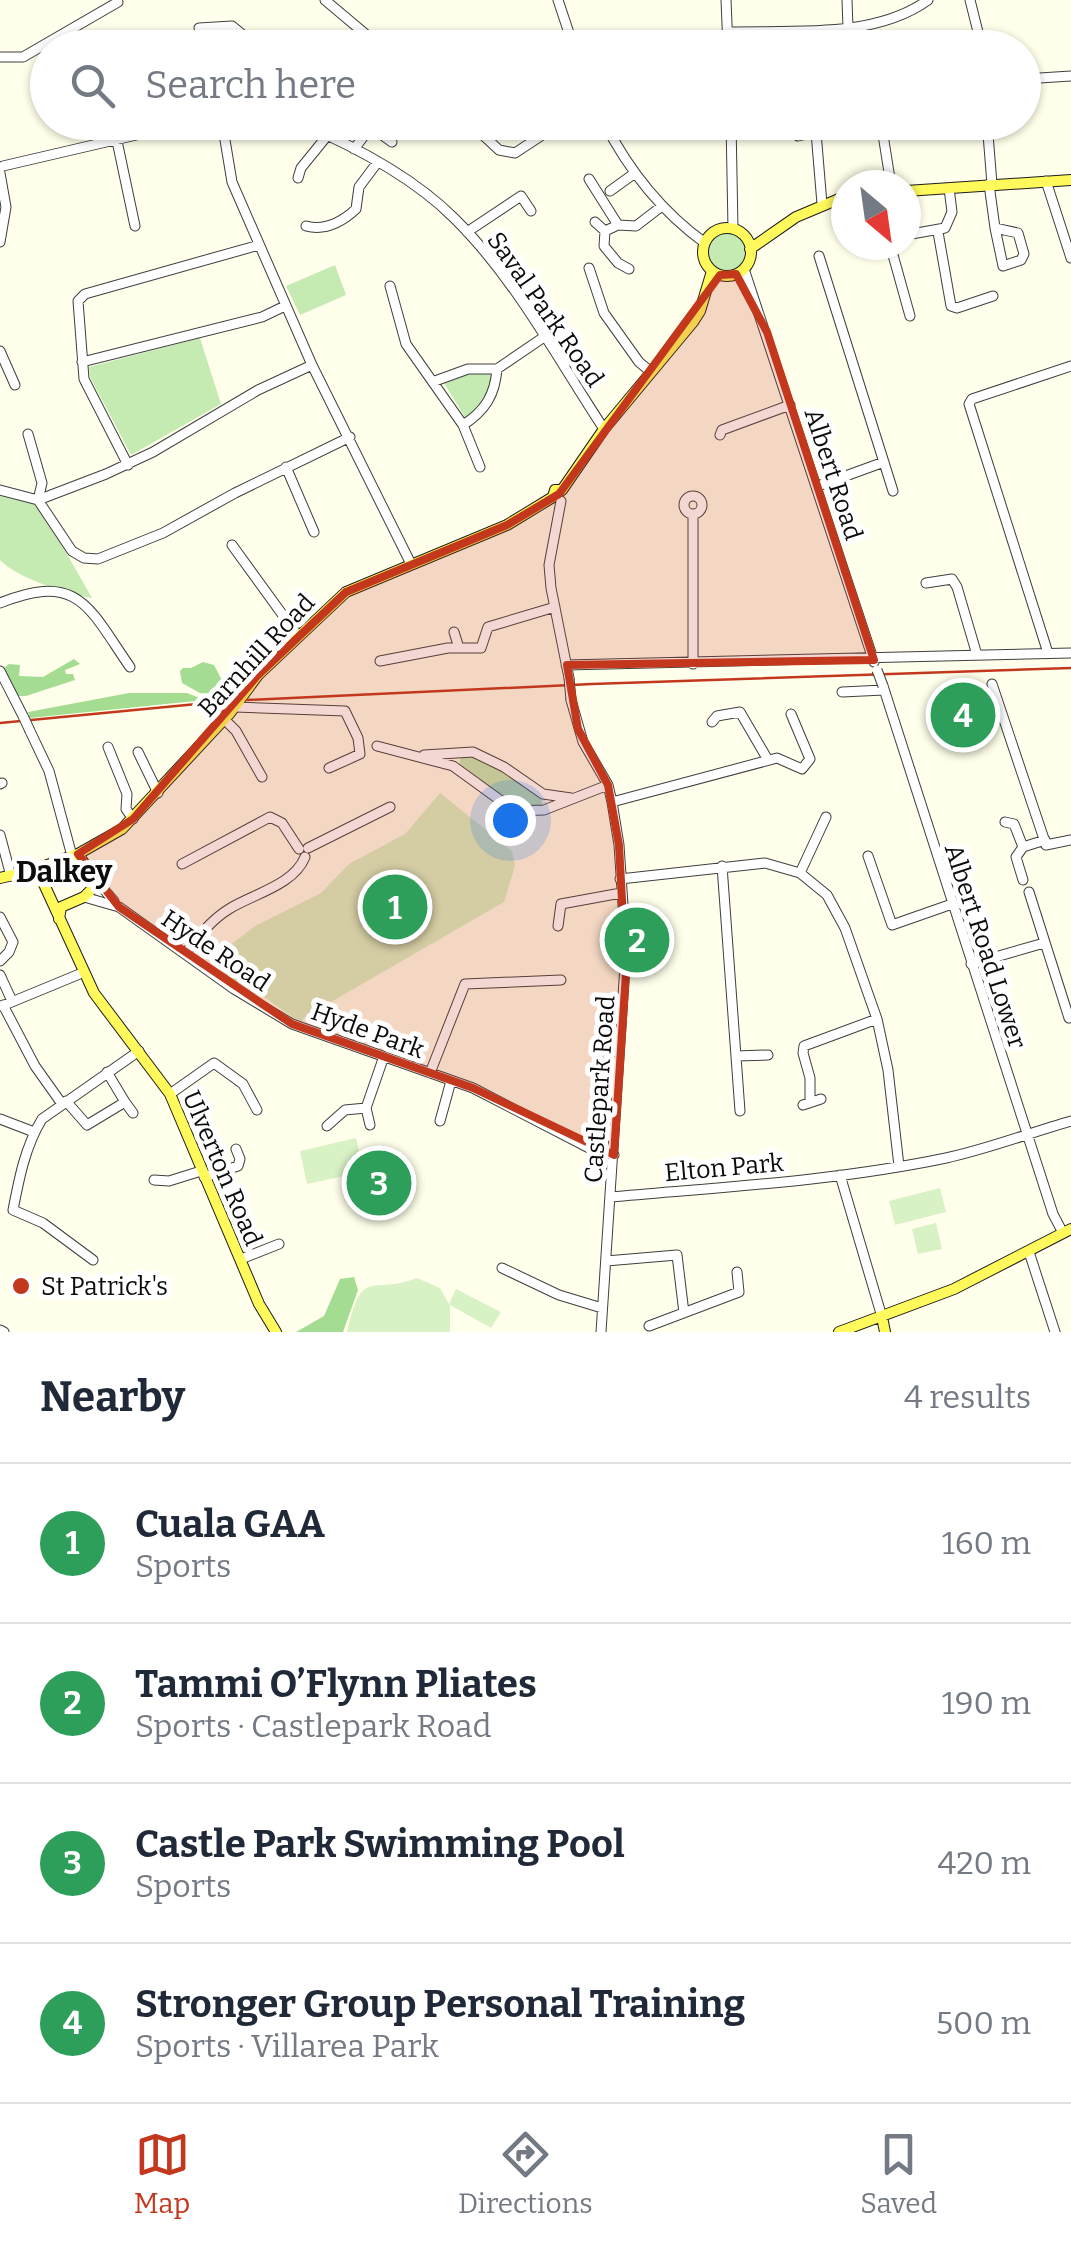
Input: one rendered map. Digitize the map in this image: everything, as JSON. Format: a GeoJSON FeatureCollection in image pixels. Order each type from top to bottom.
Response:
{"type":"FeatureCollection","features":[{"type":"Feature","properties":{"kind":"main road"},"geometry":{"type":"LineString","coordinates":[[921,189],[1071,180]]}},
{"type":"Feature","properties":{"kind":"main road"},"geometry":{"type":"LineString","coordinates":[[749,245],[728,229],[715,231],[704,243],[703,257],[716,273],[740,272],[749,245],[831,201]]}},
{"type":"Feature","properties":{"kind":"main road","name":"Barnhill Road"},"geometry":{"type":"LineString","coordinates":[[75,855],[111,837],[133,820],[235,707],[258,674],[346,592],[508,525],[559,496],[604,429],[693,322],[716,273]]}},
{"type":"Feature","properties":{"kind":"main road"},"geometry":{"type":"LineString","coordinates":[[6,877],[75,855]]}},
{"type":"Feature","properties":{"kind":"main road","name":"Hyde Road"},"geometry":{"type":"LineString","coordinates":[[75,855],[93,877]]}},
{"type":"Feature","properties":{"kind":"main road"},"geometry":{"type":"LineString","coordinates":[[37,869],[47,892],[58,900],[84,897],[92,890],[93,877]]}},
{"type":"Feature","properties":{"kind":"main road","name":"Ulverton Road"},"geometry":{"type":"LineString","coordinates":[[47,892],[82,972],[170,1094],[259,1304],[276,1332]]}},
{"type":"Feature","properties":{"kind":"main road"},"geometry":{"type":"LineString","coordinates":[[60,924],[60,909],[70,901]]}},
{"type":"Feature","properties":{"kind":"main road"},"geometry":{"type":"LineString","coordinates":[[838,1332],[936,1297],[1067,1231]]}},
{"type":"Feature","properties":{"kind":"main road"},"geometry":{"type":"LineString","coordinates":[[882,1316],[886,1332]]}},
{"type":"Feature","properties":{"kind":"street"},"geometry":{"type":"LineString","coordinates":[[325,0],[361,30]]}},
{"type":"Feature","properties":{"kind":"street"},"geometry":{"type":"LineString","coordinates":[[558,0],[568,30]]}},
{"type":"Feature","properties":{"kind":"street"},"geometry":{"type":"LineString","coordinates":[[726,0],[728,30]]}},
{"type":"Feature","properties":{"kind":"street"},"geometry":{"type":"LineString","coordinates":[[847,0],[848,27]]}},
{"type":"Feature","properties":{"kind":"street"},"geometry":{"type":"LineString","coordinates":[[776,30],[848,27],[893,20],[928,0]]}},
{"type":"Feature","properties":{"kind":"street"},"geometry":{"type":"LineString","coordinates":[[970,0],[978,30]]}},
{"type":"Feature","properties":{"kind":"street"},"geometry":{"type":"LineString","coordinates":[[70,30],[118,2]]}},
{"type":"Feature","properties":{"kind":"street"},"geometry":{"type":"LineString","coordinates":[[200,28],[232,26],[237,30]]}},
{"type":"Feature","properties":{"kind":"street"},"geometry":{"type":"LineString","coordinates":[[0,57],[23,58],[30,54]]}},
{"type":"Feature","properties":{"kind":"street"},"geometry":{"type":"LineString","coordinates":[[1041,78],[1071,76]]}},
{"type":"Feature","properties":{"kind":"street"},"geometry":{"type":"LineString","coordinates":[[0,242],[6,207],[1,168],[122,140]]}},
{"type":"Feature","properties":{"kind":"street"},"geometry":{"type":"LineString","coordinates":[[225,140],[232,182],[285,306],[411,564]]}},
{"type":"Feature","properties":{"kind":"street"},"geometry":{"type":"LineString","coordinates":[[298,178],[301,168],[324,140]]}},
{"type":"Feature","properties":{"kind":"street","name":"Saval Park Road"},"geometry":{"type":"LineString","coordinates":[[335,140],[439,204],[467,232],[509,283],[604,429]]}},
{"type":"Feature","properties":{"kind":"street"},"geometry":{"type":"LineString","coordinates":[[354,149],[361,140]]}},
{"type":"Feature","properties":{"kind":"street"},"geometry":{"type":"LineString","coordinates":[[488,140],[499,150],[515,153],[535,140]]}},
{"type":"Feature","properties":{"kind":"street"},"geometry":{"type":"LineString","coordinates":[[615,140],[635,174],[662,206],[704,243]]}},
{"type":"Feature","properties":{"kind":"street"},"geometry":{"type":"LineString","coordinates":[[728,229],[731,140]]}},
{"type":"Feature","properties":{"kind":"street"},"geometry":{"type":"LineString","coordinates":[[817,140],[822,204]]}},
{"type":"Feature","properties":{"kind":"street"},"geometry":{"type":"LineString","coordinates":[[883,140],[888,170]]}},
{"type":"Feature","properties":{"kind":"street"},"geometry":{"type":"LineString","coordinates":[[988,140],[995,228],[1003,266],[1021,260],[1024,254],[1018,232],[995,228]]}},
{"type":"Feature","properties":{"kind":"street"},"geometry":{"type":"LineString","coordinates":[[117,142],[135,226]]}},
{"type":"Feature","properties":{"kind":"street"},"geometry":{"type":"LineString","coordinates":[[306,226],[326,228],[356,210],[359,187],[377,163]]}},
{"type":"Feature","properties":{"kind":"street"},"geometry":{"type":"LineString","coordinates":[[610,191],[635,174]]}},
{"type":"Feature","properties":{"kind":"street"},"geometry":{"type":"LineString","coordinates":[[589,179],[618,225]]}},
{"type":"Feature","properties":{"kind":"street"},"geometry":{"type":"LineString","coordinates":[[1046,182],[1071,258]]}},
{"type":"Feature","properties":{"kind":"street"},"geometry":{"type":"LineString","coordinates":[[921,234],[938,232],[950,221],[949,188]]}},
{"type":"Feature","properties":{"kind":"street"},"geometry":{"type":"LineString","coordinates":[[467,232],[520,196],[531,211]]}},
{"type":"Feature","properties":{"kind":"street"},"geometry":{"type":"LineString","coordinates":[[606,231],[618,225],[636,226],[662,206]]}},
{"type":"Feature","properties":{"kind":"street"},"geometry":{"type":"LineString","coordinates":[[595,222],[606,231]]}},
{"type":"Feature","properties":{"kind":"street"},"geometry":{"type":"LineString","coordinates":[[606,231],[604,246],[618,263],[629,269]]}},
{"type":"Feature","properties":{"kind":"street"},"geometry":{"type":"LineString","coordinates":[[938,232],[951,306],[957,308],[993,296]]}},
{"type":"Feature","properties":{"kind":"street"},"geometry":{"type":"LineString","coordinates":[[128,465],[84,379],[76,304],[82,296],[259,245]]}},
{"type":"Feature","properties":{"kind":"street"},"geometry":{"type":"LineString","coordinates":[[819,256],[893,491]]}},
{"type":"Feature","properties":{"kind":"street"},"geometry":{"type":"LineString","coordinates":[[893,260],[910,316]]}},
{"type":"Feature","properties":{"kind":"street"},"geometry":{"type":"LineString","coordinates":[[589,268],[604,313],[639,362],[652,372]]}},
{"type":"Feature","properties":{"kind":"street","name":"Albert Road"},"geometry":{"type":"LineString","coordinates":[[740,272],[818,486],[875,665]]}},
{"type":"Feature","properties":{"kind":"street"},"geometry":{"type":"LineString","coordinates":[[390,286],[406,344],[462,425],[480,467]]}},
{"type":"Feature","properties":{"kind":"street"},"geometry":{"type":"LineString","coordinates":[[82,362],[262,316],[285,306]]}},
{"type":"Feature","properties":{"kind":"street"},"geometry":{"type":"LineString","coordinates":[[435,382],[468,369],[496,369],[544,337]]}},
{"type":"Feature","properties":{"kind":"street"},"geometry":{"type":"LineString","coordinates":[[0,351],[15,385]]}},
{"type":"Feature","properties":{"kind":"street"},"geometry":{"type":"LineString","coordinates":[[0,490],[38,500],[128,465],[258,390],[312,364]]}},
{"type":"Feature","properties":{"kind":"street"},"geometry":{"type":"LineString","coordinates":[[1048,653],[969,404],[1071,366]]}},
{"type":"Feature","properties":{"kind":"street"},"geometry":{"type":"LineString","coordinates":[[462,425],[486,405],[493,393],[496,369]]}},
{"type":"Feature","properties":{"kind":"street"},"geometry":{"type":"LineString","coordinates":[[720,435],[722,430],[790,405]]}},
{"type":"Feature","properties":{"kind":"street"},"geometry":{"type":"LineString","coordinates":[[28,434],[42,484],[38,500],[69,549],[84,558],[98,558],[162,533],[350,438]]}},
{"type":"Feature","properties":{"kind":"street"},"geometry":{"type":"LineString","coordinates":[[818,486],[884,462]]}},
{"type":"Feature","properties":{"kind":"street"},"geometry":{"type":"LineString","coordinates":[[286,467],[314,532]]}},
{"type":"Feature","properties":{"kind":"street","name":"Castlepark Road"},"geometry":{"type":"LineString","coordinates":[[559,496],[550,565],[555,606],[583,742],[608,785],[612,802],[619,845],[626,985],[600,1332]]}},
{"type":"Feature","properties":{"kind":"street"},"geometry":{"type":"LineString","coordinates":[[693,515],[693,664]]}},
{"type":"Feature","properties":{"kind":"street"},"geometry":{"type":"LineString","coordinates":[[232,546],[298,636]]}},
{"type":"Feature","properties":{"kind":"street"},"geometry":{"type":"LineString","coordinates":[[926,583],[952,579],[978,655]]}},
{"type":"Feature","properties":{"kind":"street"},"geometry":{"type":"LineString","coordinates":[[0,603],[30,590],[56,590],[71,596],[95,617],[130,667]]}},
{"type":"Feature","properties":{"kind":"street"},"geometry":{"type":"LineString","coordinates":[[380,661],[481,648],[488,628],[555,606]]}},
{"type":"Feature","properties":{"kind":"street"},"geometry":{"type":"LineString","coordinates":[[454,632],[459,648]]}},
{"type":"Feature","properties":{"kind":"street"},"geometry":{"type":"LineString","coordinates":[[566,665],[875,665],[978,655],[1071,653]]}},
{"type":"Feature","properties":{"kind":"street","name":"Albert Road Lower"},"geometry":{"type":"LineString","coordinates":[[875,665],[1053,1214],[1067,1231]]}},
{"type":"Feature","properties":{"kind":"street"},"geometry":{"type":"LineString","coordinates":[[0,671],[4,686],[30,730],[75,855]]}},
{"type":"Feature","properties":{"kind":"street"},"geometry":{"type":"LineString","coordinates":[[992,684],[1046,845],[1071,840]]}},
{"type":"Feature","properties":{"kind":"street"},"geometry":{"type":"LineString","coordinates":[[842,692],[884,688]]}},
{"type":"Feature","properties":{"kind":"street"},"geometry":{"type":"LineString","coordinates":[[235,707],[345,711],[358,738],[360,754],[329,768]]}},
{"type":"Feature","properties":{"kind":"street"},"geometry":{"type":"LineString","coordinates":[[712,722],[717,716],[740,712],[771,759],[797,769],[808,766],[810,759],[791,714]]}},
{"type":"Feature","properties":{"kind":"street"},"geometry":{"type":"LineString","coordinates":[[224,718],[236,731],[262,777]]}},
{"type":"Feature","properties":{"kind":"street"},"geometry":{"type":"LineString","coordinates":[[377,746],[453,766],[515,811],[544,810],[608,785]]}},
{"type":"Feature","properties":{"kind":"street"},"geometry":{"type":"LineString","coordinates":[[108,747],[127,794],[126,809],[133,820]]}},
{"type":"Feature","properties":{"kind":"street"},"geometry":{"type":"LineString","coordinates":[[138,752],[158,792]]}},
{"type":"Feature","properties":{"kind":"street"},"geometry":{"type":"LineString","coordinates":[[416,756],[473,752],[544,794],[575,798]]}},
{"type":"Feature","properties":{"kind":"street"},"geometry":{"type":"LineString","coordinates":[[453,766],[454,753]]}},
{"type":"Feature","properties":{"kind":"street"},"geometry":{"type":"LineString","coordinates":[[612,802],[771,759]]}},
{"type":"Feature","properties":{"kind":"street"},"geometry":{"type":"LineString","coordinates":[[544,794],[544,810]]}},
{"type":"Feature","properties":{"kind":"street"},"geometry":{"type":"LineString","coordinates":[[186,954],[226,910],[300,870],[304,852],[390,807]]}},
{"type":"Feature","properties":{"kind":"street"},"geometry":{"type":"LineString","coordinates":[[182,864],[270,816],[282,824],[304,852]]}},
{"type":"Feature","properties":{"kind":"street"},"geometry":{"type":"LineString","coordinates":[[800,873],[826,817]]}},
{"type":"Feature","properties":{"kind":"street"},"geometry":{"type":"LineString","coordinates":[[1005,822],[1014,824],[1023,847]]}},
{"type":"Feature","properties":{"kind":"street"},"geometry":{"type":"LineString","coordinates":[[0,835],[6,877]]}},
{"type":"Feature","properties":{"kind":"street"},"geometry":{"type":"LineString","coordinates":[[1023,880],[1016,857],[1023,847],[1045,840]]}},
{"type":"Feature","properties":{"kind":"street"},"geometry":{"type":"LineString","coordinates":[[868,856],[892,925],[952,904]]}},
{"type":"Feature","properties":{"kind":"street"},"geometry":{"type":"LineString","coordinates":[[620,879],[765,863],[800,873],[817,885],[835,907],[877,1019],[888,1070],[899,1166]]}},
{"type":"Feature","properties":{"kind":"street"},"geometry":{"type":"LineString","coordinates":[[722,866],[740,1111]]}},
{"type":"Feature","properties":{"kind":"street","name":"Hyde Road"},"geometry":{"type":"LineString","coordinates":[[93,877],[119,907]]}},
{"type":"Feature","properties":{"kind":"street"},"geometry":{"type":"LineString","coordinates":[[1029,892],[1068,1018]]}},
{"type":"Feature","properties":{"kind":"street"},"geometry":{"type":"LineString","coordinates":[[558,926],[561,904],[621,893]]}},
{"type":"Feature","properties":{"kind":"street","name":"Hyde Road"},"geometry":{"type":"LineString","coordinates":[[84,897],[119,907],[292,1024]]}},
{"type":"Feature","properties":{"kind":"street"},"geometry":{"type":"LineString","coordinates":[[0,917],[13,942],[10,952],[0,961]]}},
{"type":"Feature","properties":{"kind":"street"},"geometry":{"type":"LineString","coordinates":[[971,964],[1044,943]]}},
{"type":"Feature","properties":{"kind":"street"},"geometry":{"type":"LineString","coordinates":[[5,1004],[82,972]]}},
{"type":"Feature","properties":{"kind":"street"},"geometry":{"type":"LineString","coordinates":[[0,975],[5,1004],[35,1066],[64,1102],[87,1125],[126,1102]]}},
{"type":"Feature","properties":{"kind":"street","name":"Hyde Park"},"geometry":{"type":"LineString","coordinates":[[430,1073],[465,984],[560,980]]}},
{"type":"Feature","properties":{"kind":"street"},"geometry":{"type":"LineString","coordinates":[[811,1102],[804,1046],[877,1019]]}},
{"type":"Feature","properties":{"kind":"street","name":"Hyde Park"},"geometry":{"type":"LineString","coordinates":[[292,1024],[451,1080],[500,1100],[598,1152],[614,1155]]}},
{"type":"Feature","properties":{"kind":"street"},"geometry":{"type":"LineString","coordinates":[[93,1260],[43,1223],[13,1210],[34,1132],[42,1119],[139,1050]]}},
{"type":"Feature","properties":{"kind":"street"},"geometry":{"type":"LineString","coordinates":[[736,1056],[768,1054]]}},
{"type":"Feature","properties":{"kind":"street"},"geometry":{"type":"LineString","coordinates":[[370,1125],[366,1108],[383,1059]]}},
{"type":"Feature","properties":{"kind":"street"},"geometry":{"type":"LineString","coordinates":[[170,1094],[214,1064],[244,1084],[257,1110]]}},
{"type":"Feature","properties":{"kind":"street"},"geometry":{"type":"LineString","coordinates":[[108,1072],[133,1113]]}},
{"type":"Feature","properties":{"kind":"street"},"geometry":{"type":"LineString","coordinates":[[440,1121],[451,1080]]}},
{"type":"Feature","properties":{"kind":"street"},"geometry":{"type":"LineString","coordinates":[[327,1126],[345,1110],[366,1108]]}},
{"type":"Feature","properties":{"kind":"street"},"geometry":{"type":"LineString","coordinates":[[0,1119],[34,1132]]}},
{"type":"Feature","properties":{"kind":"street","name":"Elton Park"},"geometry":{"type":"LineString","coordinates":[[611,1198],[840,1176],[967,1152],[1071,1121]]}},
{"type":"Feature","properties":{"kind":"street"},"geometry":{"type":"LineString","coordinates":[[154,1180],[168,1181],[238,1166],[236,1148]]}},
{"type":"Feature","properties":{"kind":"street"},"geometry":{"type":"LineString","coordinates":[[840,1176],[882,1316]]}},
{"type":"Feature","properties":{"kind":"street"},"geometry":{"type":"LineString","coordinates":[[241,1260],[279,1244]]}},
{"type":"Feature","properties":{"kind":"street"},"geometry":{"type":"LineString","coordinates":[[1028,1252],[1055,1332]]}},
{"type":"Feature","properties":{"kind":"street"},"geometry":{"type":"LineString","coordinates":[[606,1261],[677,1255],[684,1313]]}},
{"type":"Feature","properties":{"kind":"street"},"geometry":{"type":"LineString","coordinates":[[502,1268],[558,1296],[602,1308]]}},
{"type":"Feature","properties":{"kind":"street"},"geometry":{"type":"LineString","coordinates":[[648,1326],[739,1292],[737,1272]]}},
{"type":"Feature","properties":{"kind":"highlighted area"},"geometry":{"type":"Polygon","coordinates":[[[736,274],[767,332],[874,660],[567,665],[578,729],[608,785],[619,845],[626,973],[614,1155],[473,1088],[292,1024],[119,907],[78,854],[133,819],[258,675],[346,592],[507,525],[559,494],[720,275],[736,274]]]}},
{"type":"Feature","properties":{"kind":"green space"},"geometry":{"type":"Polygon","coordinates":[[[726,231],[740,237],[746,251],[740,265],[726,271],[712,265],[706,251],[712,237],[726,231]]]}},
{"type":"Feature","properties":{"kind":"green space"},"geometry":{"type":"Polygon","coordinates":[[[335,265],[346,295],[300,315],[286,286],[335,265]]]}},
{"type":"Feature","properties":{"kind":"green space"},"geometry":{"type":"Polygon","coordinates":[[[200,338],[221,404],[131,455],[90,377],[89,367],[200,338]]]}},
{"type":"Feature","properties":{"kind":"green space"},"geometry":{"type":"Polygon","coordinates":[[[481,371],[493,379],[487,400],[466,419],[444,383],[481,371]]]}},
{"type":"Feature","properties":{"kind":"green space"},"geometry":{"type":"Polygon","coordinates":[[[0,493],[24,497],[39,505],[92,598],[30,579],[0,560],[0,493]]]}},
{"type":"Feature","properties":{"kind":"green space"},"geometry":{"type":"Polygon","coordinates":[[[74,659],[80,664],[65,670],[75,680],[26,696],[18,696],[4,668],[9,664],[20,665],[19,676],[43,677],[74,659]]]}},
{"type":"Feature","properties":{"kind":"green space"},"geometry":{"type":"Polygon","coordinates":[[[203,662],[214,665],[236,698],[200,693],[182,683],[183,668],[203,662]]]}},
{"type":"Feature","properties":{"kind":"green space"},"geometry":{"type":"Polygon","coordinates":[[[129,693],[187,693],[205,700],[30,718],[28,712],[129,693]]]}},
{"type":"Feature","properties":{"kind":"green space"},"geometry":{"type":"Polygon","coordinates":[[[467,756],[492,764],[541,797],[542,804],[539,808],[520,809],[459,768],[460,759],[467,756]]]}},
{"type":"Feature","properties":{"kind":"green space"},"geometry":{"type":"Polygon","coordinates":[[[440,793],[512,851],[515,866],[504,902],[305,1017],[301,1023],[253,989],[220,974],[236,952],[229,946],[255,926],[321,893],[349,864],[405,834],[440,793]]]}},
{"type":"Feature","properties":{"kind":"green space"},"geometry":{"type":"Polygon","coordinates":[[[356,1138],[364,1172],[307,1184],[300,1151],[356,1138]]]}},
{"type":"Feature","properties":{"kind":"green space"},"geometry":{"type":"Polygon","coordinates":[[[940,1188],[946,1212],[895,1225],[889,1201],[940,1188]]]}},
{"type":"Feature","properties":{"kind":"green space"},"geometry":{"type":"Polygon","coordinates":[[[936,1223],[942,1249],[918,1254],[912,1229],[936,1223]]]}},
{"type":"Feature","properties":{"kind":"green space"},"geometry":{"type":"Polygon","coordinates":[[[354,1277],[358,1290],[343,1332],[296,1332],[324,1316],[340,1279],[354,1277]]]}},
{"type":"Feature","properties":{"kind":"green space"},"geometry":{"type":"Polygon","coordinates":[[[417,1278],[440,1288],[449,1304],[456,1289],[501,1312],[491,1328],[450,1305],[450,1332],[347,1332],[364,1290],[417,1278]]]}},
{"type":"Feature","properties":{"kind":"railway"},"geometry":{"type":"LineString","coordinates":[[247,700],[1071,668]]}},
{"type":"Feature","properties":{"kind":"railway"},"geometry":{"type":"LineString","coordinates":[[0,723],[228,701]]}},
{"type":"Feature","properties":{"kind":"place","name":"Stronger Group Personal Training"},"geometry":{"type":"Point","coordinates":[963,715]}},
{"type":"Feature","properties":{"kind":"place","name":"Cuala GAA"},"geometry":{"type":"Point","coordinates":[395,907]}},
{"type":"Feature","properties":{"kind":"place","name":"Tammi O’Flynn Pliates"},"geometry":{"type":"Point","coordinates":[637,940]}},
{"type":"Feature","properties":{"kind":"place","name":"Castle Park Swimming Pool"},"geometry":{"type":"Point","coordinates":[379,1183]}},
{"type":"Feature","properties":{"kind":"place","name":"St Patrick's"},"geometry":{"type":"Point","coordinates":[21,1286]}},
{"type":"Feature","properties":{"kind":"district","name":"Dalkey"},"geometry":{"type":"Point","coordinates":[64,872]}}]}
